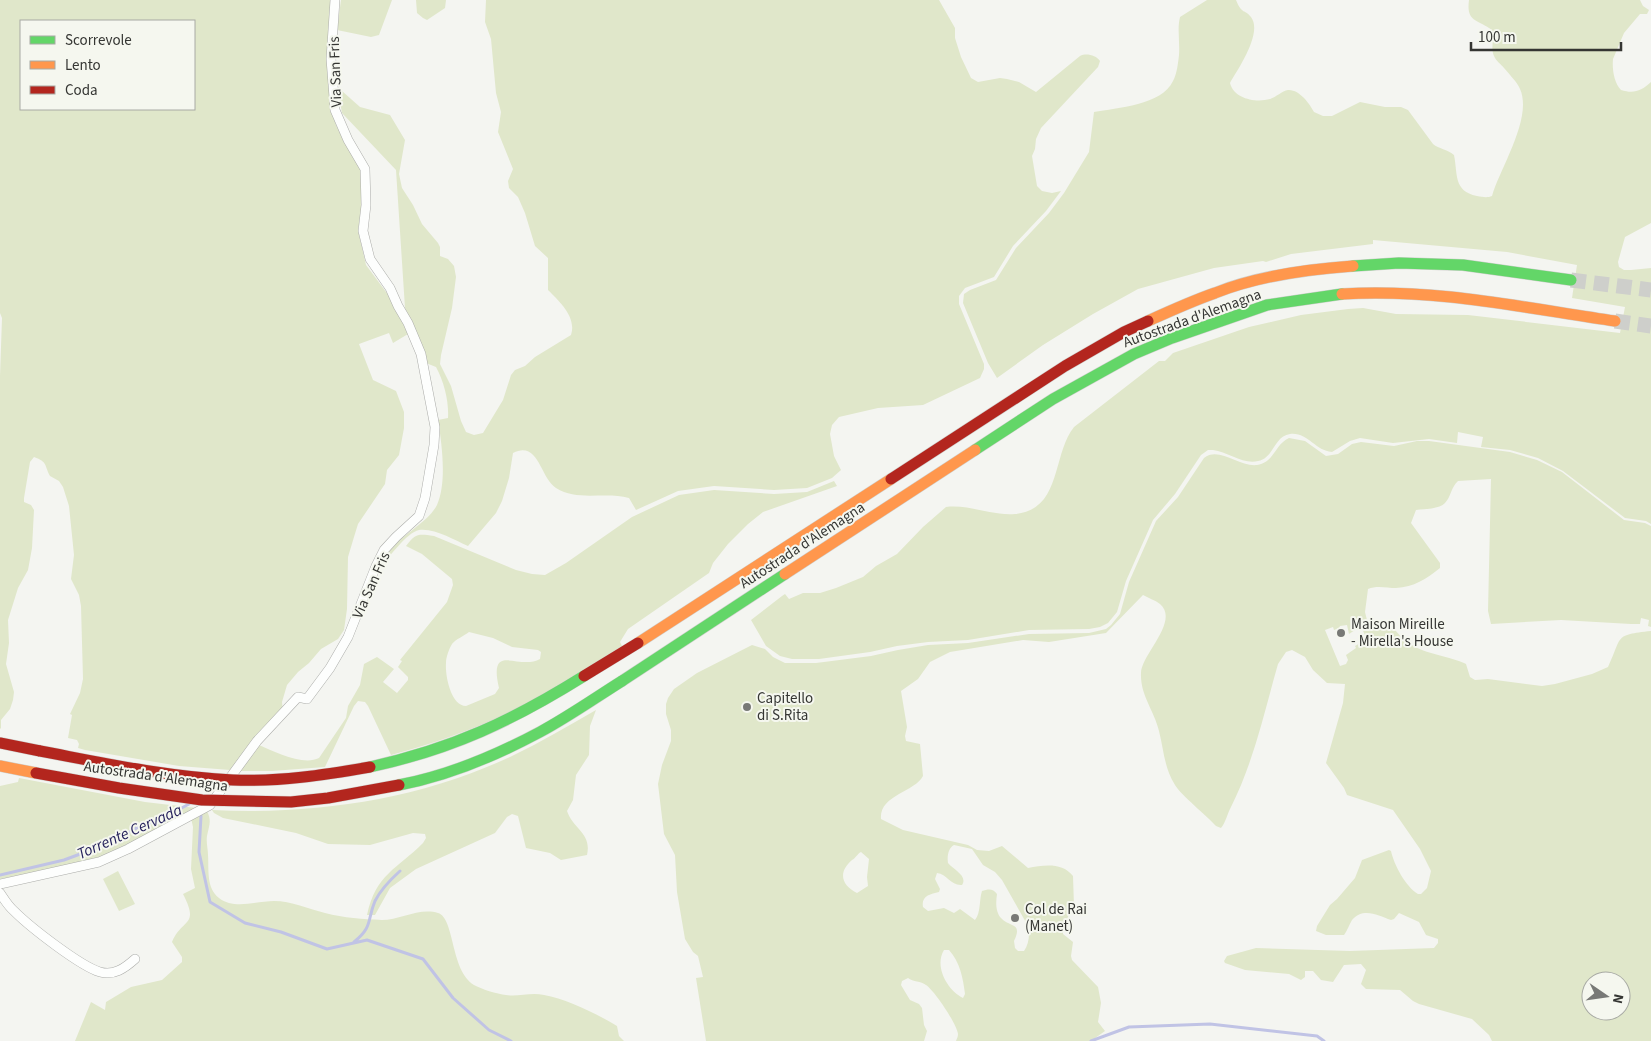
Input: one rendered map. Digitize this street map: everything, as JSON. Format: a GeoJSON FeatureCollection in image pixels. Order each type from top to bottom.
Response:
{"type":"FeatureCollection","features":[{"type":"Feature","properties":{"kind":"highway","name":"Autostrada d'Alemagna"},"geometry":{"type":"LineString","coordinates":[[0,743],[124,766],[205,778],[292,777],[372,766],[416,756],[464,740],[530,710],[1065,366],[1124,332],[1216,292],[1269,278],[1326,268],[1399,264],[1463,266],[1571,280]]}},
{"type":"Feature","properties":{"kind":"highway","name":"Autostrada d'Alemagna"},"geometry":{"type":"LineString","coordinates":[[0,766],[119,788],[202,800],[291,802],[328,798],[418,781],[470,764],[540,732],[622,681],[1053,399],[1134,354],[1172,338],[1267,306],[1309,298],[1352,293],[1394,292],[1453,297],[1615,321]]}},
{"type":"Feature","properties":{"kind":"street","name":"Via San Fris"},"geometry":{"type":"LineString","coordinates":[[0,884],[99,862],[128,849],[210,805],[257,741],[298,697],[307,699],[313,691],[348,637],[384,550],[419,516],[425,498],[435,427],[421,354],[390,288],[370,259],[362,231],[366,205],[365,169],[348,140],[335,110],[331,59],[335,0]]}},
{"type":"Feature","properties":{"kind":"street"},"geometry":{"type":"LineString","coordinates":[[0,893],[14,911],[83,964],[101,972],[114,973],[126,968],[135,959]]}},
{"type":"Feature","properties":{"kind":"green space"},"geometry":{"type":"Polygon","coordinates":[[[0,0],[332,0],[331,108],[336,125],[363,172],[362,207],[358,230],[366,265],[392,300],[408,334],[393,343],[389,333],[359,344],[373,380],[396,391],[404,412],[404,428],[399,455],[387,470],[385,484],[358,524],[348,557],[347,609],[344,630],[338,639],[321,649],[287,685],[282,702],[283,713],[230,770],[179,766],[85,750],[78,748],[77,740],[68,738],[72,715],[70,714],[80,693],[83,679],[81,606],[79,595],[71,579],[74,555],[69,506],[59,481],[50,476],[44,462],[34,457],[30,462],[24,498],[24,502],[31,505],[34,510],[32,548],[28,570],[18,588],[8,620],[9,643],[6,664],[14,692],[13,700],[10,709],[1,720],[0,729],[0,376],[2,318],[0,313],[0,0]]]}},
{"type":"Feature","properties":{"kind":"green space"},"geometry":{"type":"Polygon","coordinates":[[[341,0],[392,0],[379,35],[371,37],[337,30],[341,0]]]}},
{"type":"Feature","properties":{"kind":"green space"},"geometry":{"type":"Polygon","coordinates":[[[416,0],[446,0],[445,8],[427,20],[417,13],[416,0]]]}},
{"type":"Feature","properties":{"kind":"green space"},"geometry":{"type":"Polygon","coordinates":[[[486,0],[939,0],[955,28],[955,38],[961,57],[971,78],[978,82],[1000,78],[1007,79],[1019,82],[1036,92],[1080,56],[1091,55],[1096,57],[1100,61],[1098,67],[1041,128],[1036,139],[1032,156],[1037,186],[1042,191],[1052,193],[1061,191],[1046,211],[1013,246],[994,277],[965,288],[959,296],[959,304],[984,364],[980,378],[923,405],[878,408],[839,417],[832,425],[830,434],[834,456],[841,470],[832,478],[807,488],[774,490],[714,486],[678,491],[636,510],[629,498],[611,495],[573,494],[556,488],[534,456],[522,450],[513,453],[509,478],[496,513],[468,546],[438,533],[419,530],[403,541],[379,569],[390,550],[428,517],[437,505],[443,475],[438,420],[448,418],[448,405],[444,385],[439,373],[436,367],[426,363],[418,335],[405,308],[396,170],[342,113],[338,91],[342,91],[360,107],[390,115],[405,140],[399,174],[402,188],[422,224],[438,243],[440,256],[448,259],[454,266],[456,277],[452,308],[440,364],[451,386],[466,432],[474,435],[483,433],[503,400],[511,375],[515,370],[525,366],[535,357],[571,335],[571,322],[566,310],[548,290],[548,258],[535,246],[518,197],[509,188],[508,181],[513,169],[498,132],[501,112],[496,93],[491,39],[485,22],[486,0]]]}},
{"type":"Feature","properties":{"kind":"green space"},"geometry":{"type":"Polygon","coordinates":[[[1207,0],[1236,0],[1240,8],[1251,17],[1254,24],[1252,41],[1248,51],[1230,83],[1236,93],[1246,99],[1264,100],[1292,90],[1304,98],[1314,112],[1323,116],[1332,116],[1360,102],[1385,107],[1401,107],[1408,110],[1433,144],[1454,155],[1460,186],[1469,194],[1485,197],[1492,196],[1514,143],[1522,114],[1523,101],[1517,84],[1494,56],[1492,30],[1471,16],[1469,0],[1640,0],[1643,6],[1649,10],[1647,14],[1640,14],[1624,33],[1613,59],[1613,71],[1615,80],[1621,90],[1637,91],[1651,82],[1651,223],[1625,237],[1618,262],[1619,267],[1624,270],[1651,268],[1651,524],[1646,521],[1625,518],[1563,471],[1538,458],[1510,450],[1481,447],[1483,437],[1458,432],[1457,443],[1429,439],[1393,443],[1360,438],[1350,441],[1332,452],[1326,451],[1302,436],[1290,434],[1280,439],[1268,456],[1258,461],[1242,460],[1213,450],[1208,450],[1201,455],[1175,494],[1153,520],[1126,581],[1117,612],[1108,623],[1100,627],[1089,629],[1029,630],[968,640],[897,646],[819,659],[792,659],[780,656],[766,646],[751,620],[782,596],[785,594],[789,599],[803,593],[820,593],[863,577],[876,566],[897,554],[946,507],[963,507],[1006,514],[1030,510],[1041,503],[1049,492],[1067,438],[1074,427],[1159,361],[1165,361],[1173,353],[1249,327],[1301,315],[1363,308],[1396,314],[1468,315],[1620,333],[1625,307],[1572,298],[1577,265],[1507,252],[1373,240],[1373,244],[1291,254],[1266,262],[1214,268],[1138,289],[1043,345],[997,378],[988,363],[963,303],[964,294],[996,280],[1016,248],[1049,213],[1064,193],[1089,152],[1094,112],[1138,104],[1159,95],[1167,89],[1174,78],[1177,68],[1180,17],[1207,0]]]}},
{"type":"Feature","properties":{"kind":"green space"},"geometry":{"type":"Polygon","coordinates":[[[1289,438],[1305,441],[1326,456],[1338,454],[1352,444],[1361,442],[1394,446],[1417,441],[1429,441],[1510,452],[1537,460],[1562,472],[1624,520],[1645,523],[1651,526],[1651,627],[1648,626],[1649,620],[1641,618],[1640,624],[1561,620],[1491,624],[1488,611],[1491,479],[1458,481],[1443,505],[1436,508],[1416,510],[1411,523],[1440,563],[1440,568],[1425,579],[1408,586],[1368,589],[1365,612],[1368,624],[1349,634],[1347,625],[1340,626],[1334,630],[1333,627],[1325,630],[1340,666],[1346,664],[1348,660],[1346,655],[1356,648],[1355,646],[1367,639],[1363,631],[1371,628],[1383,628],[1395,630],[1410,644],[1419,649],[1466,664],[1470,677],[1475,680],[1488,679],[1542,686],[1592,674],[1608,667],[1621,639],[1630,634],[1651,631],[1651,1041],[1492,1041],[1489,1035],[1472,1019],[1419,1004],[1400,990],[1366,989],[1361,984],[1366,970],[1361,964],[1344,965],[1333,982],[1321,980],[1313,971],[1305,971],[1305,977],[1301,980],[1289,974],[1245,970],[1225,963],[1224,961],[1227,956],[1256,948],[1350,951],[1434,948],[1438,943],[1438,939],[1426,935],[1419,922],[1399,913],[1391,920],[1371,913],[1356,916],[1344,935],[1326,935],[1316,931],[1330,905],[1355,878],[1362,860],[1389,850],[1391,851],[1401,875],[1418,894],[1421,894],[1427,888],[1431,871],[1420,849],[1393,810],[1347,795],[1326,763],[1343,703],[1345,684],[1327,683],[1313,670],[1305,657],[1292,650],[1286,652],[1278,664],[1246,772],[1221,828],[1216,826],[1188,800],[1175,785],[1169,772],[1157,723],[1141,681],[1143,666],[1163,629],[1165,619],[1165,611],[1160,604],[1143,595],[1106,633],[1049,642],[1023,640],[950,652],[930,662],[918,679],[901,691],[907,727],[906,741],[920,744],[923,776],[913,786],[886,804],[882,811],[881,819],[903,830],[968,845],[977,850],[989,851],[1002,846],[1028,868],[1052,866],[1064,868],[1069,872],[1073,876],[1074,906],[1063,926],[1063,934],[1073,942],[1072,960],[1098,987],[1101,1003],[1098,1022],[1105,1031],[1091,1041],[956,1041],[957,1029],[950,1015],[930,988],[908,978],[902,981],[901,985],[910,1000],[919,1004],[922,1008],[924,1025],[927,1031],[924,1041],[706,1041],[696,978],[703,977],[698,956],[693,952],[685,939],[677,892],[675,855],[664,834],[658,784],[662,765],[671,741],[666,704],[674,689],[697,673],[752,645],[765,649],[773,657],[785,663],[816,663],[871,656],[928,645],[968,643],[1029,634],[1089,633],[1106,629],[1120,614],[1129,582],[1156,521],[1178,497],[1204,458],[1216,454],[1250,465],[1263,464],[1271,457],[1280,444],[1289,438]],[[954,845],[948,853],[948,863],[962,876],[962,885],[955,884],[944,875],[937,873],[935,879],[940,889],[939,892],[925,898],[923,900],[923,907],[928,911],[944,908],[954,913],[960,909],[975,920],[978,914],[982,891],[992,890],[997,894],[996,906],[999,915],[1016,928],[1015,948],[1018,951],[1024,951],[1029,939],[1028,926],[1002,880],[995,872],[983,865],[972,849],[954,845]],[[861,852],[848,865],[843,874],[845,882],[857,893],[868,886],[869,859],[861,852]],[[944,950],[941,956],[941,970],[947,984],[963,998],[965,994],[960,970],[949,950],[944,950]]]}},
{"type":"Feature","properties":{"kind":"green space"},"geometry":{"type":"Polygon","coordinates":[[[834,481],[837,486],[763,512],[728,544],[713,563],[709,573],[628,629],[620,642],[622,646],[560,686],[521,707],[457,734],[391,755],[368,706],[365,702],[358,701],[325,767],[272,771],[238,771],[259,745],[297,759],[312,760],[319,758],[346,718],[348,706],[360,685],[364,664],[377,657],[394,669],[383,682],[397,693],[408,680],[408,677],[398,667],[402,661],[400,660],[447,602],[453,585],[452,579],[422,554],[406,546],[418,535],[434,536],[516,570],[545,575],[566,563],[632,517],[679,495],[714,490],[774,494],[807,492],[834,481]],[[469,632],[454,642],[450,648],[446,663],[448,682],[453,696],[461,705],[466,706],[495,694],[499,688],[498,665],[502,661],[532,662],[540,659],[541,652],[538,650],[512,647],[493,638],[469,632]]]}},
{"type":"Feature","properties":{"kind":"green space"},"geometry":{"type":"Polygon","coordinates":[[[596,710],[590,726],[589,755],[576,775],[573,800],[567,811],[587,841],[587,855],[561,860],[550,853],[526,848],[518,816],[512,814],[507,817],[495,833],[416,869],[390,888],[375,915],[367,915],[376,890],[389,873],[423,843],[426,838],[425,834],[413,833],[370,845],[328,844],[296,833],[223,818],[212,810],[289,810],[327,807],[403,794],[440,784],[512,756],[596,710]]]}},
{"type":"Feature","properties":{"kind":"green space"},"geometry":{"type":"Polygon","coordinates":[[[19,778],[145,802],[196,808],[146,834],[119,852],[68,867],[0,879],[0,786],[18,782],[19,778]]]}},
{"type":"Feature","properties":{"kind":"green space"},"geometry":{"type":"Polygon","coordinates":[[[207,811],[210,821],[207,841],[210,884],[215,894],[225,902],[246,904],[280,901],[325,913],[361,919],[382,920],[424,912],[438,913],[447,924],[457,957],[466,978],[474,985],[502,994],[539,994],[572,1003],[617,1026],[619,1036],[624,1041],[75,1041],[91,1002],[105,1010],[106,1002],[131,987],[162,980],[182,962],[182,957],[172,942],[190,917],[188,905],[183,894],[195,888],[191,869],[193,827],[191,818],[207,811]]]}},
{"type":"Feature","properties":{"kind":"green space"},"geometry":{"type":"Polygon","coordinates":[[[118,871],[135,904],[119,911],[103,879],[118,871]]]}},
{"type":"Feature","properties":{"kind":"waterway","name":"Torrente Cervada"},"geometry":{"type":"LineString","coordinates":[[0,875],[64,860],[118,840],[134,829],[165,817],[189,804]]}},
{"type":"Feature","properties":{"kind":"waterway","name":"Torrente Cervada"},"geometry":{"type":"LineString","coordinates":[[201,816],[199,852],[210,902],[245,923],[281,932],[327,949],[367,940],[423,959],[453,998],[489,1030],[511,1041]]}},
{"type":"Feature","properties":{"kind":"waterway"},"geometry":{"type":"LineString","coordinates":[[354,942],[367,927],[375,901],[380,893],[400,871]]}},
{"type":"Feature","properties":{"kind":"waterway","name":"Torrente Cervada"},"geometry":{"type":"LineString","coordinates":[[1091,1041],[1129,1027],[1210,1024],[1317,1036],[1324,1041]]}},
{"type":"Feature","properties":{"kind":"tunnel"},"geometry":{"type":"LineString","coordinates":[[1571,280],[1651,290]]}},
{"type":"Feature","properties":{"kind":"tunnel"},"geometry":{"type":"LineString","coordinates":[[1615,321],[1651,326]]}},
{"type":"Feature","properties":{"kind":"traffic: fast"},"geometry":{"type":"LineString","coordinates":[[1353,266],[1399,263],[1463,265],[1571,280]]}},
{"type":"Feature","properties":{"kind":"traffic: fast"},"geometry":{"type":"LineString","coordinates":[[975,450],[1053,399],[1134,354],[1172,338],[1267,305],[1342,294]]}},
{"type":"Feature","properties":{"kind":"traffic: fast"},"geometry":{"type":"LineString","coordinates":[[622,681],[785,574]]}},
{"type":"Feature","properties":{"kind":"traffic: fast"},"geometry":{"type":"LineString","coordinates":[[370,767],[428,752],[481,732],[532,707],[584,676]]}},
{"type":"Feature","properties":{"kind":"traffic: fast"},"geometry":{"type":"LineString","coordinates":[[399,785],[435,776],[507,749],[571,714],[622,681]]}},
{"type":"Feature","properties":{"kind":"traffic: slow"},"geometry":{"type":"LineString","coordinates":[[1148,321],[1198,299],[1247,282],[1319,269],[1353,266]]}},
{"type":"Feature","properties":{"kind":"traffic: slow"},"geometry":{"type":"LineString","coordinates":[[1342,294],[1376,293],[1445,296],[1615,321]]}},
{"type":"Feature","properties":{"kind":"traffic: slow"},"geometry":{"type":"LineString","coordinates":[[785,574],[975,450]]}},
{"type":"Feature","properties":{"kind":"traffic: slow"},"geometry":{"type":"LineString","coordinates":[[638,643],[891,479]]}},
{"type":"Feature","properties":{"kind":"traffic: slow"},"geometry":{"type":"LineString","coordinates":[[0,766],[36,773]]}},
{"type":"Feature","properties":{"kind":"traffic: jam"},"geometry":{"type":"LineString","coordinates":[[891,479],[1065,366],[1124,332],[1148,321]]}},
{"type":"Feature","properties":{"kind":"traffic: jam"},"geometry":{"type":"LineString","coordinates":[[584,676],[638,643]]}},
{"type":"Feature","properties":{"kind":"traffic: jam"},"geometry":{"type":"LineString","coordinates":[[0,743],[40,751]]}},
{"type":"Feature","properties":{"kind":"traffic: jam"},"geometry":{"type":"LineString","coordinates":[[40,751],[160,773],[233,780],[284,779],[370,767]]}},
{"type":"Feature","properties":{"kind":"traffic: jam"},"geometry":{"type":"LineString","coordinates":[[36,773],[202,800],[291,802],[328,798],[399,785]]}},
{"type":"Feature","properties":{"kind":"place","name":"Maison Mireille - Mirella's House"},"geometry":{"type":"Point","coordinates":[1341,633]}},
{"type":"Feature","properties":{"kind":"place","name":"Capitello di S.Rita"},"geometry":{"type":"Point","coordinates":[747,707]}},
{"type":"Feature","properties":{"kind":"place","name":"Col de Rai (Manet)"},"geometry":{"type":"Point","coordinates":[1015,918]}}]}
